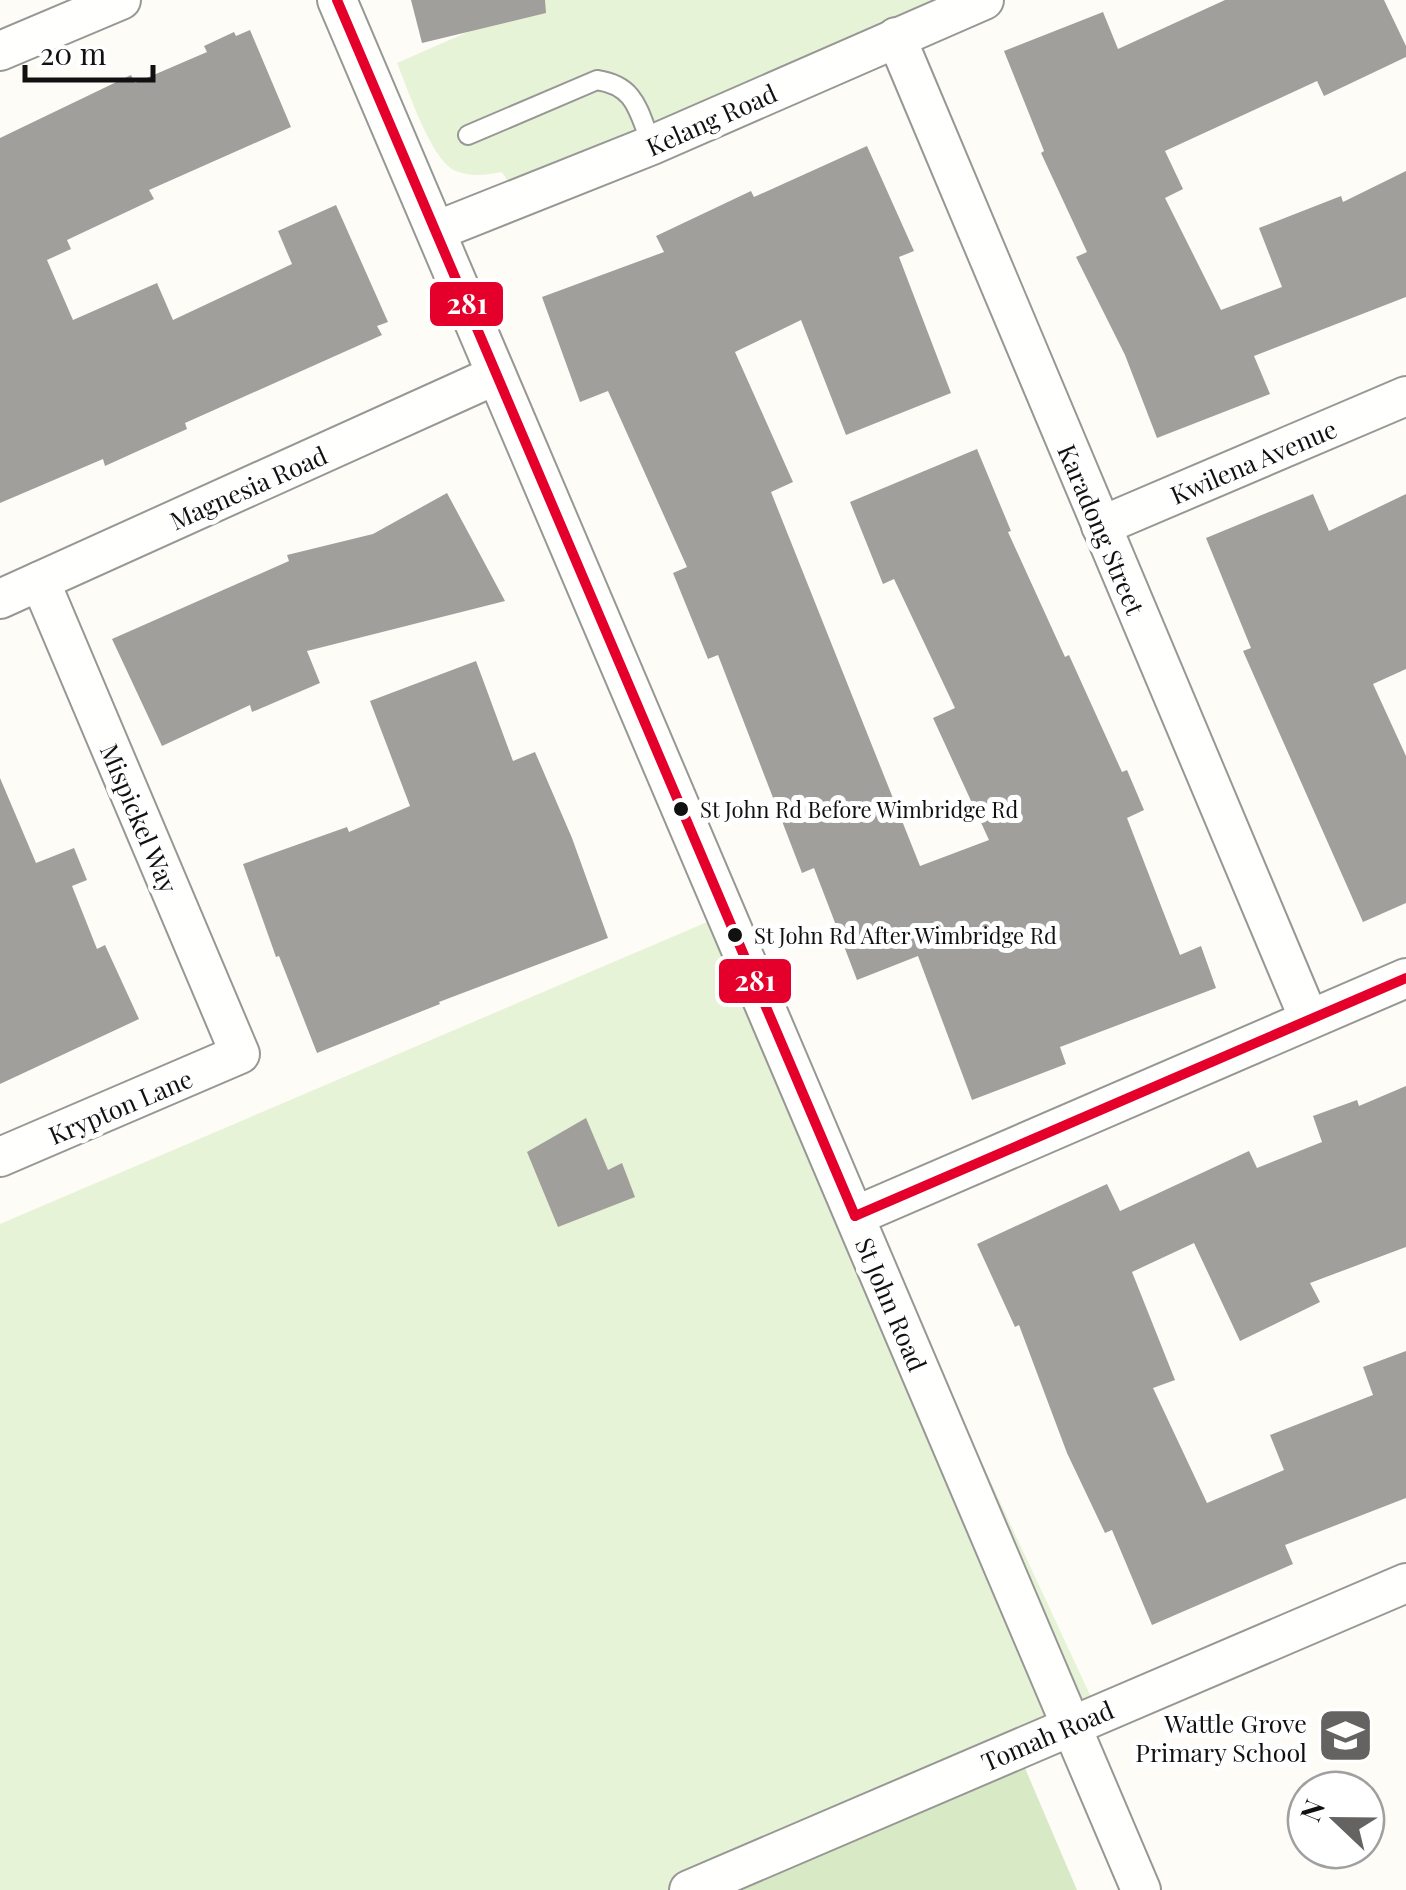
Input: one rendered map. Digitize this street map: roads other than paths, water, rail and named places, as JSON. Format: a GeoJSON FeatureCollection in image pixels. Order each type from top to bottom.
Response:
{"type":"FeatureCollection","features":[{"type":"Feature","properties":{"kind":"street"},"geometry":{"type":"LineString","coordinates":[[0,51],[121,0]]}},
{"type":"Feature","properties":{"kind":"street","name":"St John Road"},"geometry":{"type":"LineString","coordinates":[[337,0],[1141,1890]]}},
{"type":"Feature","properties":{"kind":"street","name":"Kelang Road"},"geometry":{"type":"LineString","coordinates":[[436,232],[652,145],[984,0]]}},
{"type":"Feature","properties":{"kind":"street","name":"Karadong Street"},"geometry":{"type":"LineString","coordinates":[[896,37],[1310,1020]]}},
{"type":"Feature","properties":{"kind":"street","name":"Magnesia Road"},"geometry":{"type":"LineString","coordinates":[[0,598],[496,375]]}},
{"type":"Feature","properties":{"kind":"street","name":"Kwilena Avenue"},"geometry":{"type":"LineString","coordinates":[[1100,526],[1406,396]]}},
{"type":"Feature","properties":{"kind":"street","name":"Mispickel Way"},"geometry":{"type":"LineString","coordinates":[[40,581],[240,1054]]}},
{"type":"Feature","properties":{"kind":"street"},"geometry":{"type":"LineString","coordinates":[[855,1216],[1406,978]]}},
{"type":"Feature","properties":{"kind":"street","name":"Krypton Lane"},"geometry":{"type":"LineString","coordinates":[[0,1157],[240,1054]]}},
{"type":"Feature","properties":{"kind":"street","name":"Tomah Road"},"geometry":{"type":"LineString","coordinates":[[689,1890],[1406,1582]]}},
{"type":"Feature","properties":{"kind":"lane"},"geometry":{"type":"LineString","coordinates":[[468,136],[597,80],[619,83],[632,97],[652,145]]}},
{"type":"Feature","properties":{"kind":"place","name":"St John Rd Before Wimbridge Rd"},"geometry":{"type":"Point","coordinates":[681,809]}},
{"type":"Feature","properties":{"kind":"place","name":"St John Rd After Wimbridge Rd"},"geometry":{"type":"Point","coordinates":[735,935]}},
{"type":"Feature","properties":{"kind":"place","name":"Wattle Grove Primary School"},"geometry":{"type":"Point","coordinates":[1346,1736]}}]}
